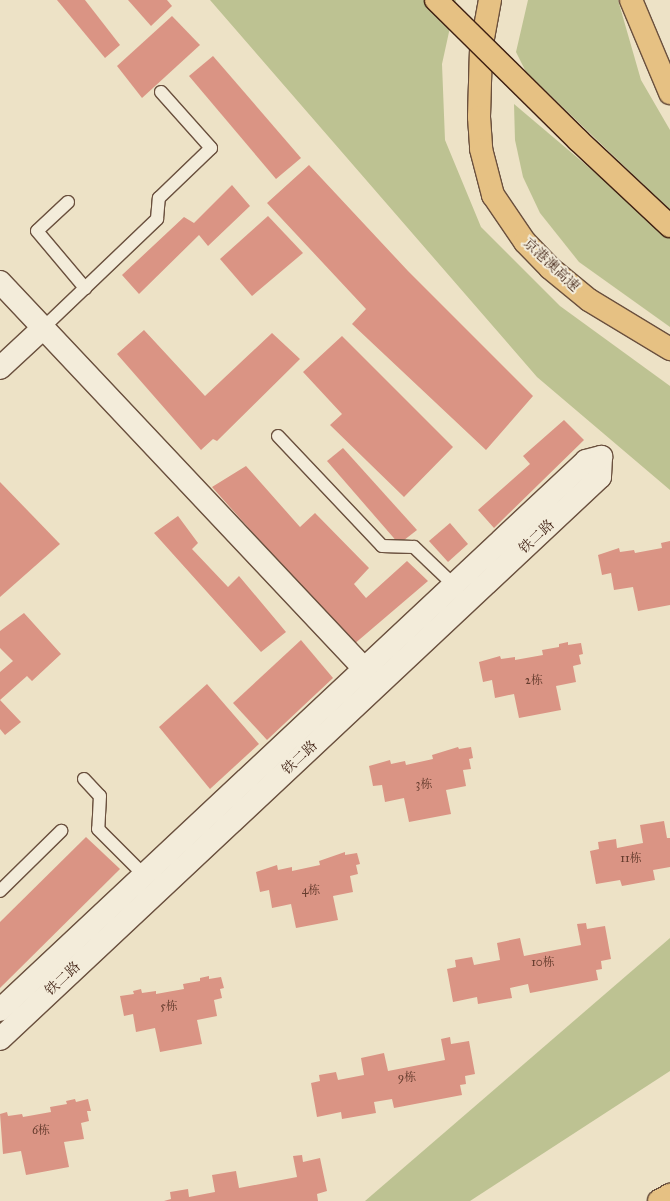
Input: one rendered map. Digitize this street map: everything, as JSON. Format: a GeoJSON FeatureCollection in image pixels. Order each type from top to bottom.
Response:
{"type":"FeatureCollection","features":[{"type":"Feature","properties":{"kind":"highway"},"geometry":{"type":"LineString","coordinates":[[436,0],[578,140],[670,226]]}},
{"type":"Feature","properties":{"kind":"highway","name":"京港澳高速"},"geometry":{"type":"LineString","coordinates":[[490,0],[481,49],[479,117],[481,149],[493,195],[525,242],[550,268],[589,300],[670,349]]}},
{"type":"Feature","properties":{"kind":"highway"},"geometry":{"type":"LineString","coordinates":[[631,0],[670,93]]}},
{"type":"Feature","properties":{"kind":"highway"},"geometry":{"type":"LineString","coordinates":[[659,1201],[670,1195]]}},
{"type":"Feature","properties":{"kind":"street"},"geometry":{"type":"LineString","coordinates":[[0,282],[371,677]]}},
{"type":"Feature","properties":{"kind":"street"},"geometry":{"type":"LineString","coordinates":[[0,368],[43,328]]}},
{"type":"Feature","properties":{"kind":"street","name":"铁二路"},"geometry":{"type":"LineString","coordinates":[[0,1039],[152,883],[371,677],[462,592],[600,478],[601,457],[586,461],[462,592]]}},
{"type":"Feature","properties":{"kind":"street","name":"铁二路"},"geometry":{"type":"LineString","coordinates":[[0,1010],[152,883]]}},
{"type":"Feature","properties":{"kind":"lane"},"geometry":{"type":"LineString","coordinates":[[43,328],[158,220],[159,198],[211,148],[161,92]]}},
{"type":"Feature","properties":{"kind":"lane"},"geometry":{"type":"LineString","coordinates":[[68,202],[37,231],[85,288]]}},
{"type":"Feature","properties":{"kind":"lane"},"geometry":{"type":"LineString","coordinates":[[278,436],[382,546],[414,547],[462,592]]}},
{"type":"Feature","properties":{"kind":"lane"},"geometry":{"type":"LineString","coordinates":[[84,779],[100,796],[98,829],[152,883]]}},
{"type":"Feature","properties":{"kind":"lane"},"geometry":{"type":"LineString","coordinates":[[0,891],[61,831]]}},
{"type":"Feature","properties":{"kind":"green space"},"geometry":{"type":"Polygon","coordinates":[[[210,0],[456,0],[442,64],[445,140],[481,227],[560,306],[670,386],[670,490],[537,377],[210,0]]]}},
{"type":"Feature","properties":{"kind":"green space"},"geometry":{"type":"Polygon","coordinates":[[[528,0],[618,0],[641,80],[670,130],[670,210],[526,72],[516,52],[528,0]]]}},
{"type":"Feature","properties":{"kind":"green space"},"geometry":{"type":"Polygon","coordinates":[[[514,104],[670,236],[670,327],[579,262],[540,213],[523,177],[515,140],[514,104]]]}},
{"type":"Feature","properties":{"kind":"green space"},"geometry":{"type":"Polygon","coordinates":[[[670,938],[670,1071],[470,1201],[365,1201],[670,938]]]}},
{"type":"Feature","properties":{"kind":"building"},"geometry":{"type":"Polygon","coordinates":[[[57,0],[85,0],[120,45],[105,58],[57,0]]]}},
{"type":"Feature","properties":{"kind":"building"},"geometry":{"type":"Polygon","coordinates":[[[128,0],[167,0],[172,6],[151,26],[128,0]]]}},
{"type":"Feature","properties":{"kind":"building"},"geometry":{"type":"Polygon","coordinates":[[[172,16],[200,45],[142,98],[117,66],[172,16]]]}},
{"type":"Feature","properties":{"kind":"building"},"geometry":{"type":"Polygon","coordinates":[[[213,56],[301,158],[276,179],[189,76],[213,56]]]}},
{"type":"Feature","properties":{"kind":"building"},"geometry":{"type":"Polygon","coordinates":[[[309,165],[408,271],[533,396],[486,450],[352,324],[366,309],[267,203],[309,165]]]}},
{"type":"Feature","properties":{"kind":"building"},"geometry":{"type":"Polygon","coordinates":[[[232,185],[250,206],[208,246],[199,235],[139,294],[122,275],[184,217],[194,223],[232,185]]]}},
{"type":"Feature","properties":{"kind":"building"},"geometry":{"type":"Polygon","coordinates":[[[268,216],[303,253],[252,296],[220,259],[268,216]]]}},
{"type":"Feature","properties":{"kind":"building"},"geometry":{"type":"Polygon","coordinates":[[[144,330],[205,396],[272,333],[300,359],[217,441],[213,439],[201,450],[117,354],[144,330]]]}},
{"type":"Feature","properties":{"kind":"building"},"geometry":{"type":"Polygon","coordinates":[[[342,336],[453,447],[404,497],[330,425],[342,414],[303,372],[342,336]]]}},
{"type":"Feature","properties":{"kind":"building"},"geometry":{"type":"Polygon","coordinates":[[[564,420],[584,440],[494,528],[478,510],[530,464],[523,456],[564,420]]]}},
{"type":"Feature","properties":{"kind":"building"},"geometry":{"type":"Polygon","coordinates":[[[343,448],[417,530],[399,544],[327,461],[343,448]]]}},
{"type":"Feature","properties":{"kind":"building"},"geometry":{"type":"Polygon","coordinates":[[[246,466],[300,527],[315,513],[369,568],[354,584],[366,598],[407,561],[428,581],[353,645],[212,487],[246,466]]]}},
{"type":"Feature","properties":{"kind":"building"},"geometry":{"type":"Polygon","coordinates":[[[0,482],[60,544],[0,597],[0,482]]]}},
{"type":"Feature","properties":{"kind":"building"},"geometry":{"type":"Polygon","coordinates":[[[178,516],[198,543],[192,549],[228,587],[239,576],[286,632],[261,652],[154,533],[178,516]]]}},
{"type":"Feature","properties":{"kind":"building"},"geometry":{"type":"Polygon","coordinates":[[[450,523],[468,544],[448,562],[429,541],[450,523]]]}},
{"type":"Feature","properties":{"kind":"building"},"geometry":{"type":"Polygon","coordinates":[[[670,541],[670,605],[638,611],[633,587],[614,590],[611,573],[602,575],[598,555],[619,548],[620,552],[634,550],[635,553],[662,548],[661,543],[670,541]]]}},
{"type":"Feature","properties":{"kind":"building"},"geometry":{"type":"Polygon","coordinates":[[[24,613],[61,654],[32,681],[27,676],[0,700],[0,672],[13,661],[0,648],[0,631],[24,613]]]}},
{"type":"Feature","properties":{"kind":"building"},"geometry":{"type":"Polygon","coordinates":[[[301,640],[333,678],[267,740],[233,703],[301,640]]]}},
{"type":"Feature","properties":{"kind":"building"},"geometry":{"type":"Polygon","coordinates":[[[568,642],[568,645],[581,643],[583,654],[579,655],[581,664],[573,666],[576,682],[556,686],[561,710],[519,718],[514,694],[495,698],[492,680],[483,682],[479,662],[500,656],[501,659],[515,657],[515,660],[543,655],[542,650],[559,647],[559,644],[568,642]]]}},
{"type":"Feature","properties":{"kind":"building"},"geometry":{"type":"Polygon","coordinates":[[[207,684],[259,744],[210,789],[159,727],[207,684]]]}},
{"type":"Feature","properties":{"kind":"building"},"geometry":{"type":"Polygon","coordinates":[[[0,700],[21,722],[5,735],[0,729],[0,700]]]}},
{"type":"Feature","properties":{"kind":"building"},"geometry":{"type":"Polygon","coordinates":[[[458,747],[459,749],[471,747],[473,758],[469,759],[471,769],[463,770],[466,786],[446,790],[451,814],[409,822],[404,798],[385,802],[382,785],[373,786],[369,766],[390,760],[391,764],[405,761],[406,765],[433,759],[432,755],[458,747]]]}},
{"type":"Feature","properties":{"kind":"building"},"geometry":{"type":"Polygon","coordinates":[[[664,821],[667,838],[670,838],[670,867],[653,870],[655,880],[622,886],[620,880],[596,884],[590,851],[599,849],[598,842],[616,839],[617,848],[643,843],[640,825],[664,821]]]}},
{"type":"Feature","properties":{"kind":"building"},"geometry":{"type":"Polygon","coordinates":[[[86,837],[120,869],[0,988],[0,922],[86,837]]]}},
{"type":"Feature","properties":{"kind":"building"},"geometry":{"type":"Polygon","coordinates":[[[345,852],[345,855],[357,853],[360,864],[356,865],[358,874],[350,876],[353,892],[333,896],[338,920],[296,928],[291,904],[272,908],[269,890],[260,892],[256,872],[277,865],[278,870],[292,867],[292,871],[320,865],[319,861],[345,852]]]}},
{"type":"Feature","properties":{"kind":"building"},"geometry":{"type":"Polygon","coordinates":[[[586,923],[587,929],[605,926],[611,959],[601,961],[602,969],[596,970],[598,980],[530,993],[528,984],[510,988],[512,998],[478,1004],[477,997],[453,1002],[447,969],[456,967],[455,960],[472,957],[474,965],[500,960],[497,943],[520,938],[524,956],[581,945],[577,924],[586,923]]]}},
{"type":"Feature","properties":{"kind":"building"},"geometry":{"type":"Polygon","coordinates":[[[209,976],[209,979],[221,977],[224,988],[220,989],[222,998],[214,1000],[217,1016],[197,1020],[202,1044],[160,1052],[155,1028],[136,1032],[133,1014],[124,1016],[120,996],[134,994],[133,991],[141,989],[142,993],[156,991],[156,994],[184,989],[183,984],[200,981],[200,978],[209,976]]]}},
{"type":"Feature","properties":{"kind":"building"},"geometry":{"type":"Polygon","coordinates":[[[450,1037],[451,1044],[469,1041],[475,1074],[465,1076],[466,1084],[460,1085],[462,1095],[394,1108],[392,1099],[374,1102],[376,1113],[342,1119],[341,1112],[317,1117],[311,1083],[320,1081],[319,1075],[336,1072],[338,1080],[364,1075],[361,1058],[384,1053],[388,1071],[445,1060],[441,1039],[450,1037]]]}},
{"type":"Feature","properties":{"kind":"building"},"geometry":{"type":"Polygon","coordinates":[[[75,1099],[76,1102],[88,1099],[91,1111],[87,1111],[89,1121],[81,1123],[84,1139],[64,1142],[69,1167],[26,1175],[21,1151],[3,1154],[0,1114],[7,1112],[8,1116],[22,1114],[23,1117],[51,1112],[50,1107],[67,1104],[66,1101],[75,1099]]]}},
{"type":"Feature","properties":{"kind":"building"},"geometry":{"type":"Polygon","coordinates":[[[302,1155],[303,1162],[320,1158],[327,1191],[317,1194],[318,1201],[164,1201],[171,1199],[170,1192],[188,1189],[189,1197],[215,1192],[212,1175],[236,1171],[239,1188],[297,1177],[293,1156],[302,1155]]]}}]}
